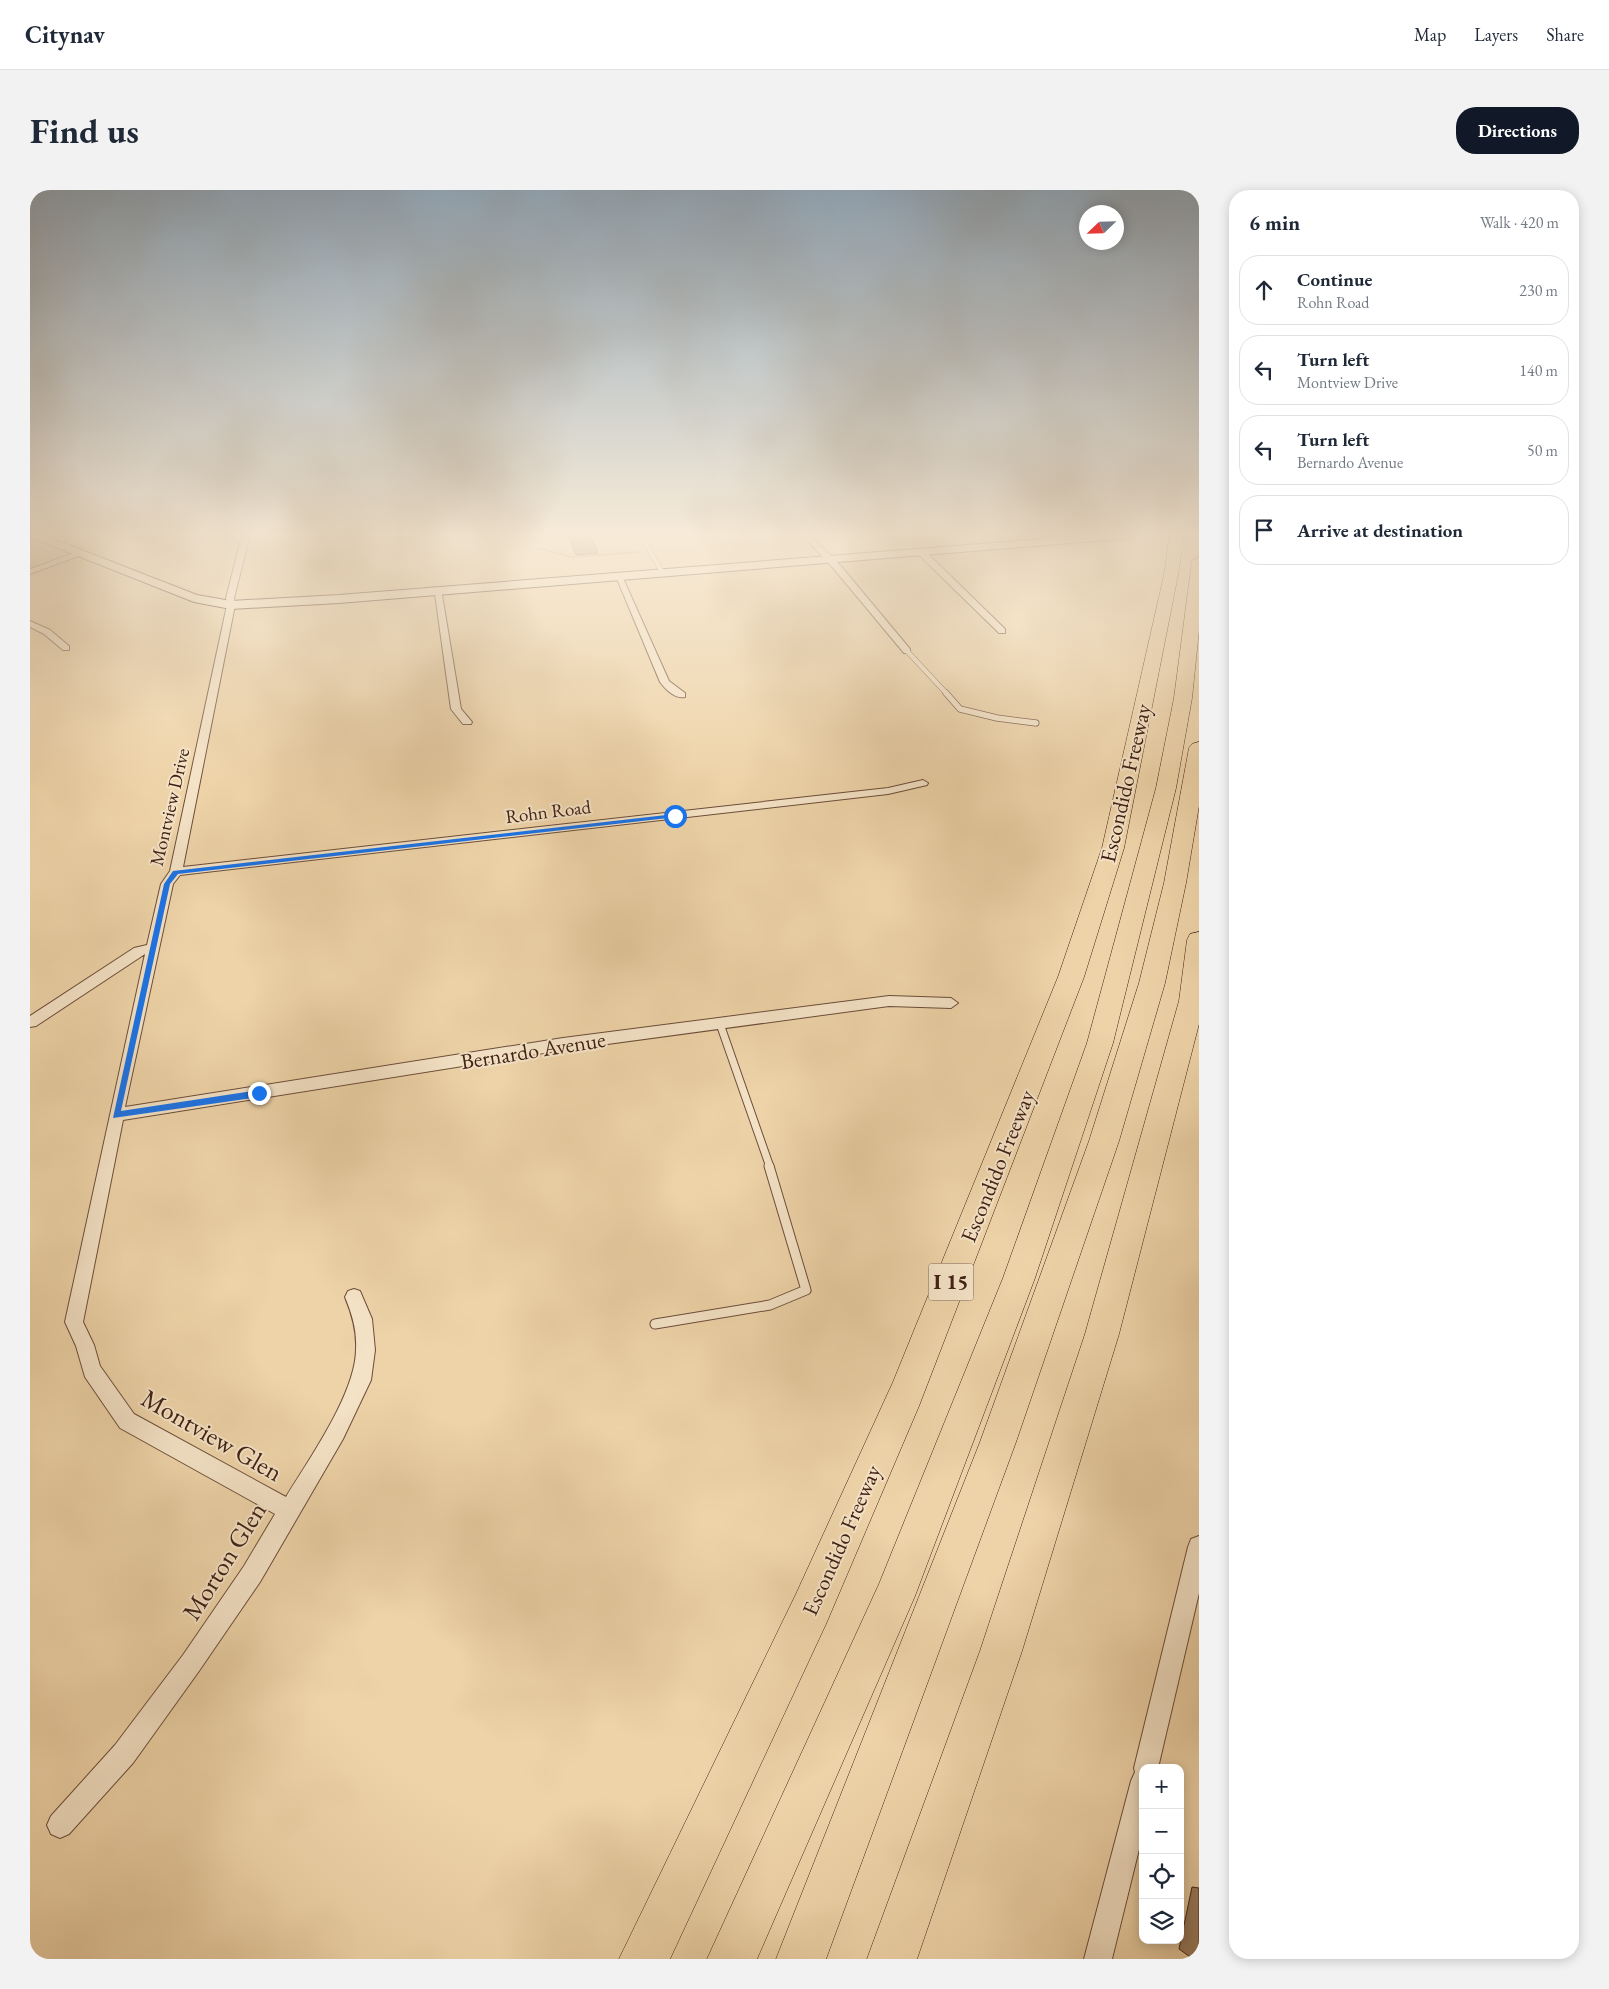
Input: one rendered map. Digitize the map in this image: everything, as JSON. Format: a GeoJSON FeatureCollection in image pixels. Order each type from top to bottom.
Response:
{"type":"FeatureCollection","features":[{"type":"Feature","properties":{"kind":"highway","name":"Escondido Freeway"},"geometry":{"type":"LineString","coordinates":[[644,1959],[811,1609],[902,1402],[1068,986],[1113,848],[1168,618]]}},
{"type":"Feature","properties":{"kind":"highway"},"geometry":{"type":"LineString","coordinates":[[732,1959],[895,1596],[1019,1278],[1097,1053],[1166,788],[1182,698],[1181,618]]}},
{"type":"Feature","properties":{"kind":"highway"},"geometry":{"type":"LineString","coordinates":[[801,1959],[998,1442],[1104,1140],[1152,983],[1175,883],[1199,748]]}},
{"type":"Feature","properties":{"kind":"highway"},"geometry":{"type":"LineString","coordinates":[[892,1959],[1001,1651],[1102,1334],[1195,992],[1199,940]]}},
{"type":"Feature","properties":{"kind":"street","name":"Montview Drive"},"geometry":{"type":"LineString","coordinates":[[116,1115],[167,884],[176,872],[228,618]]}},
{"type":"Feature","properties":{"kind":"street"},"geometry":{"type":"LineString","coordinates":[[442,618],[456,709],[467,722]]}},
{"type":"Feature","properties":{"kind":"street"},"geometry":{"type":"LineString","coordinates":[[636,618],[665,682],[671,689],[682,695]]}},
{"type":"Feature","properties":{"kind":"street"},"geometry":{"type":"LineString","coordinates":[[878,618],[907,651]]}},
{"type":"Feature","properties":{"kind":"street"},"geometry":{"type":"LineString","coordinates":[[988,618],[1002,631]]}},
{"type":"Feature","properties":{"kind":"street"},"geometry":{"type":"LineString","coordinates":[[31,625],[47,632],[66,648]]}},
{"type":"Feature","properties":{"kind":"street","name":"Rohn Road"},"geometry":{"type":"LineString","coordinates":[[176,872],[888,791],[923,783]]}},
{"type":"Feature","properties":{"kind":"street"},"geometry":{"type":"LineString","coordinates":[[31,1022],[139,951],[153,948]]}},
{"type":"Feature","properties":{"kind":"street","name":"Bernardo Avenue"},"geometry":{"type":"LineString","coordinates":[[116,1115],[563,1044],[889,1001],[951,1003]]}},
{"type":"Feature","properties":{"kind":"street","name":"Montview Glen"},"geometry":{"type":"LineString","coordinates":[[116,1115],[74,1322],[92,1370],[108,1396],[127,1421],[290,1510]]}},
{"type":"Feature","properties":{"kind":"street","name":"Morton Glen"},"geometry":{"type":"LineString","coordinates":[[60,1825],[124,1754],[192,1663],[252,1574],[336,1432],[361,1380],[366,1350],[363,1319],[354,1297]]}},
{"type":"Feature","properties":{"kind":"street"},"geometry":{"type":"LineString","coordinates":[[1147,1764],[1199,1547]]}},
{"type":"Feature","properties":{"kind":"street"},"geometry":{"type":"LineString","coordinates":[[1098,1959],[1139,1796]]}},
{"type":"Feature","properties":{"kind":"lane"},"geometry":{"type":"LineString","coordinates":[[907,651],[960,709],[997,718],[1036,723]]}},
{"type":"Feature","properties":{"kind":"lane"},"geometry":{"type":"LineString","coordinates":[[655,1324],[770,1305],[806,1290],[761,1137],[720,1024]]}},
{"type":"Feature","properties":{"kind":"building"},"geometry":{"type":"Polygon","coordinates":[[[1192,1887],[1199,1888],[1199,1959],[1193,1959],[1179,1949],[1180,1944],[1184,1944],[1184,1925],[1192,1887]]]}},
{"type":"Feature","properties":{"kind":"route"},"geometry":{"type":"LineString","coordinates":[[259,1093],[116,1115],[167,884],[176,872],[675,816]]}}]}
